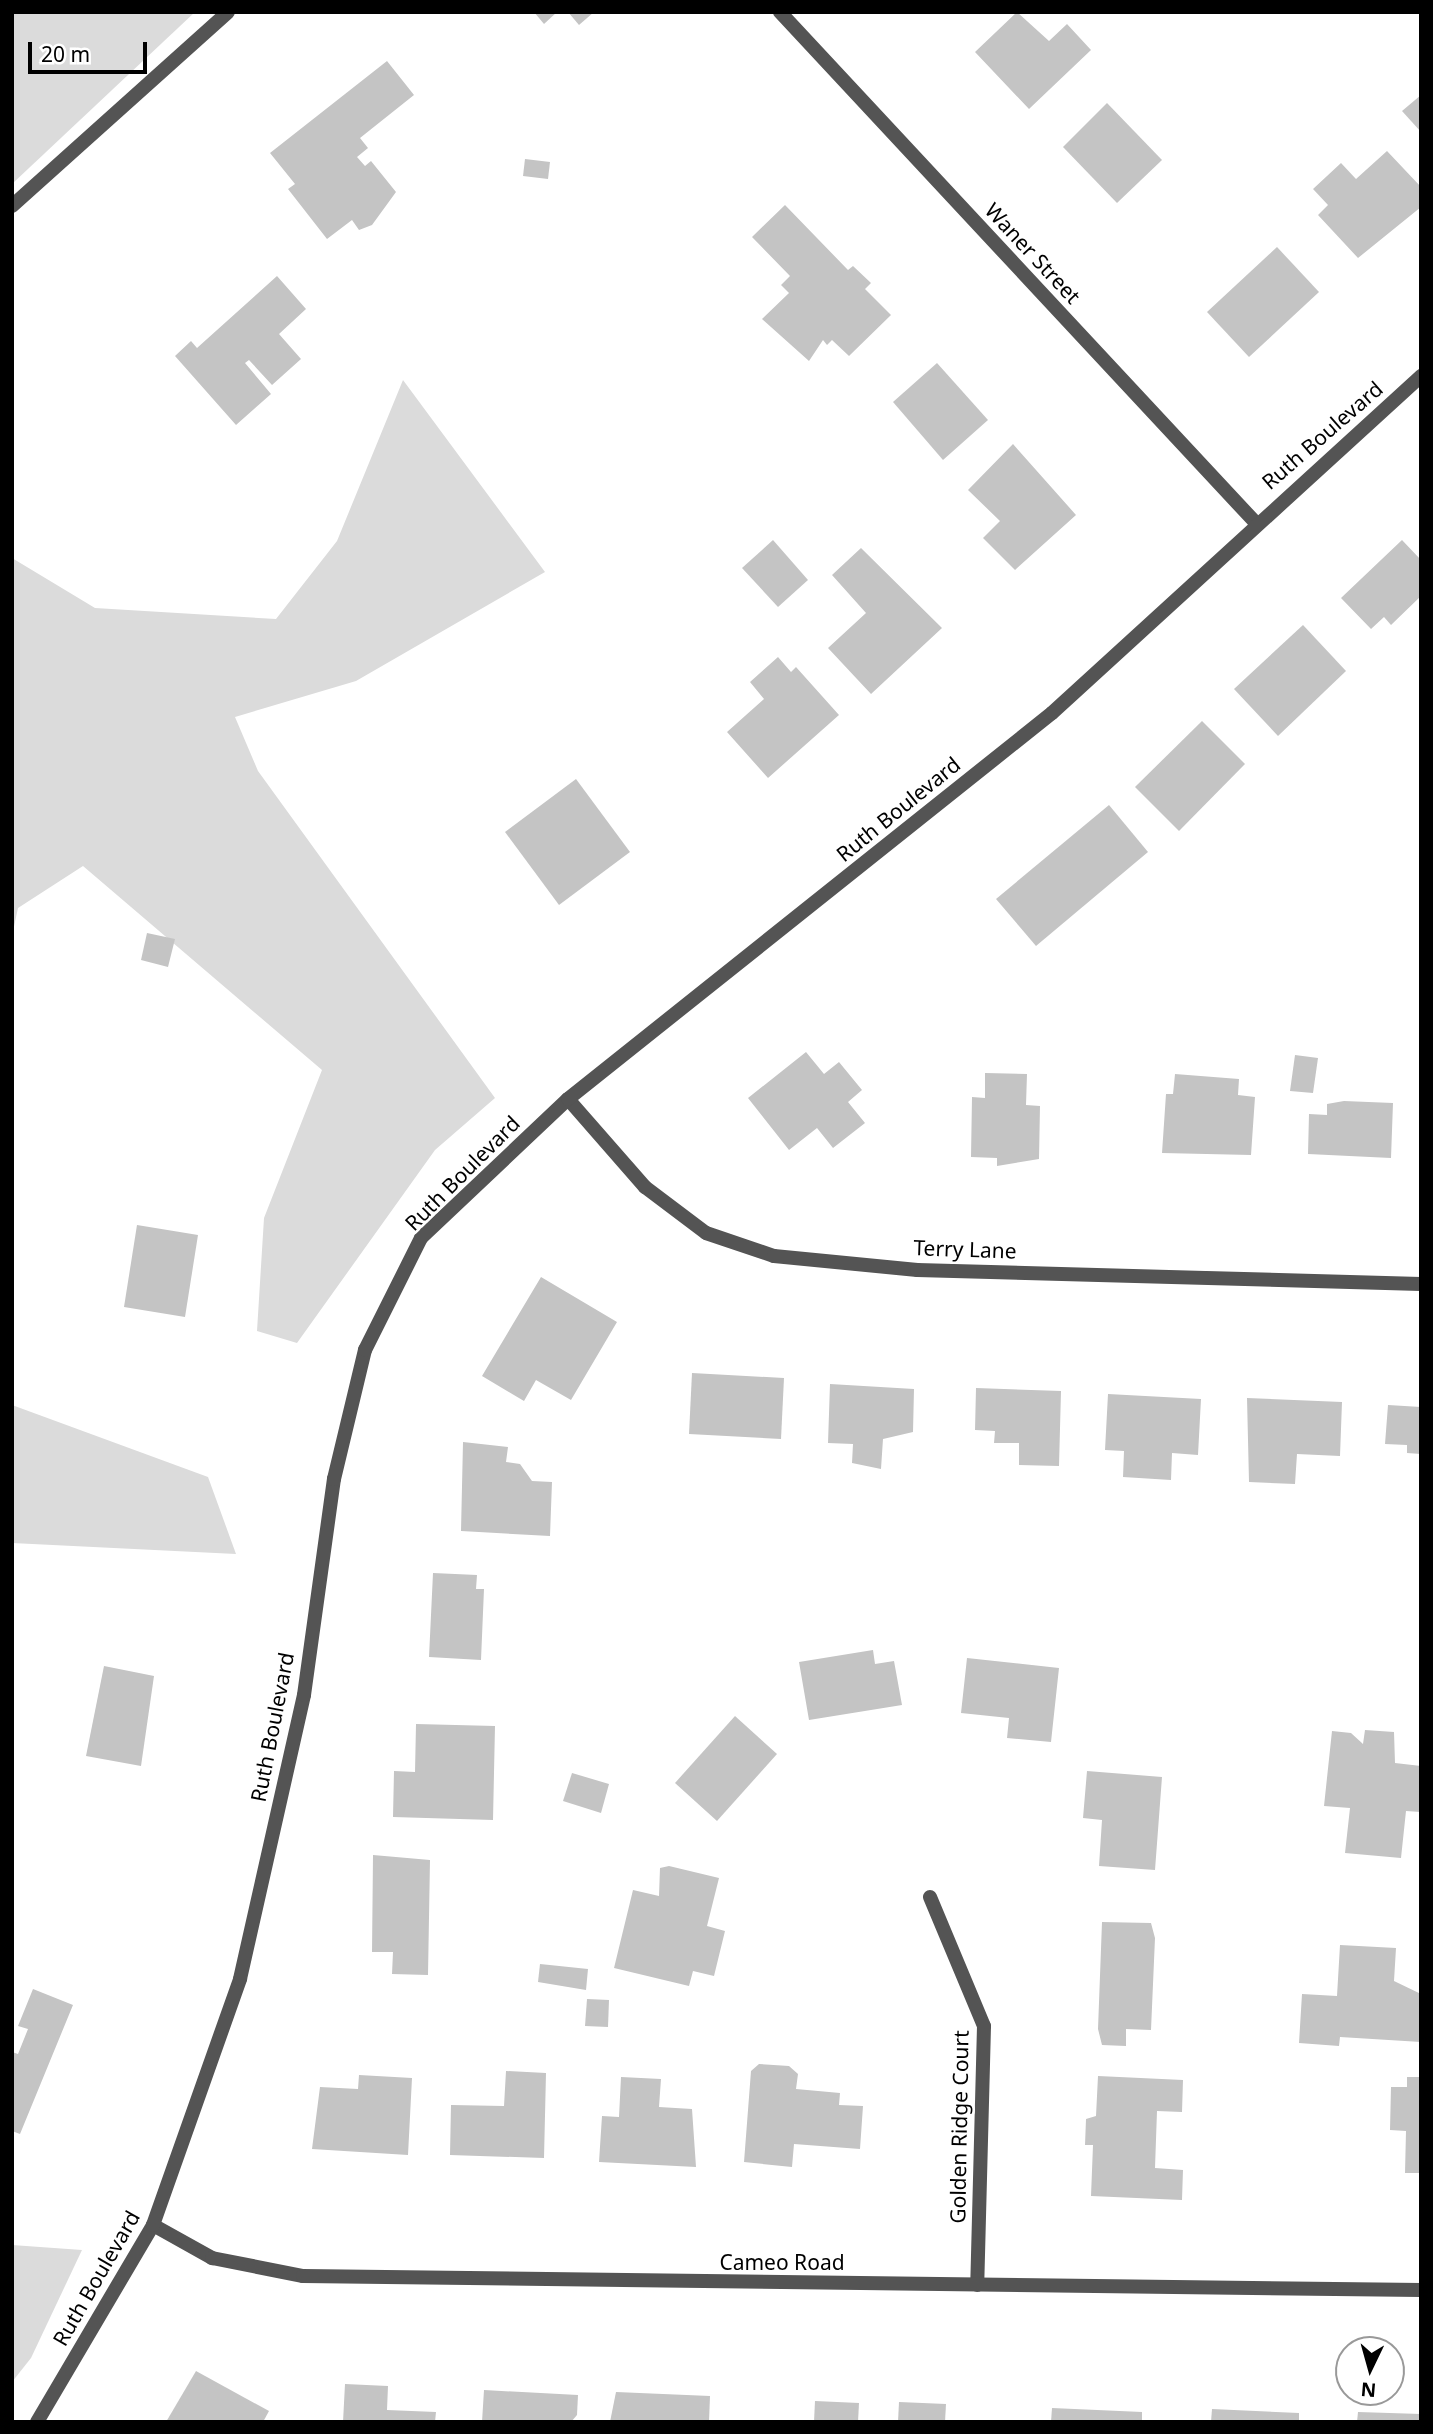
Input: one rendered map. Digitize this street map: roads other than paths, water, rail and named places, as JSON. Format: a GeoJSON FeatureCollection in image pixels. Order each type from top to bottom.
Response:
{"type":"FeatureCollection","features":[{"type":"Feature","properties":{"kind":"street"},"geometry":{"type":"LineString","coordinates":[[12,206],[228,12]]}},
{"type":"Feature","properties":{"kind":"street","name":"Waner Street"},"geometry":{"type":"LineString","coordinates":[[780,12],[1255,522]]}},
{"type":"Feature","properties":{"kind":"street","name":"Ruth Boulevard"},"geometry":{"type":"LineString","coordinates":[[37,2422],[153,2225],[240,1979],[304,1695],[334,1479],[365,1350],[421,1238],[568,1099],[1052,713],[1255,522],[1421,376]]}},
{"type":"Feature","properties":{"kind":"street","name":"Terry Lane"},"geometry":{"type":"LineString","coordinates":[[568,1099],[645,1187],[706,1233],[774,1256],[917,1270],[1421,1284]]}},
{"type":"Feature","properties":{"kind":"street","name":"Golden Ridge Court"},"geometry":{"type":"LineString","coordinates":[[930,1897],[984,2026],[977,2285]]}},
{"type":"Feature","properties":{"kind":"street","name":"Cameo Road"},"geometry":{"type":"LineString","coordinates":[[153,2225],[212,2258],[303,2276],[1421,2290]]}}]}
